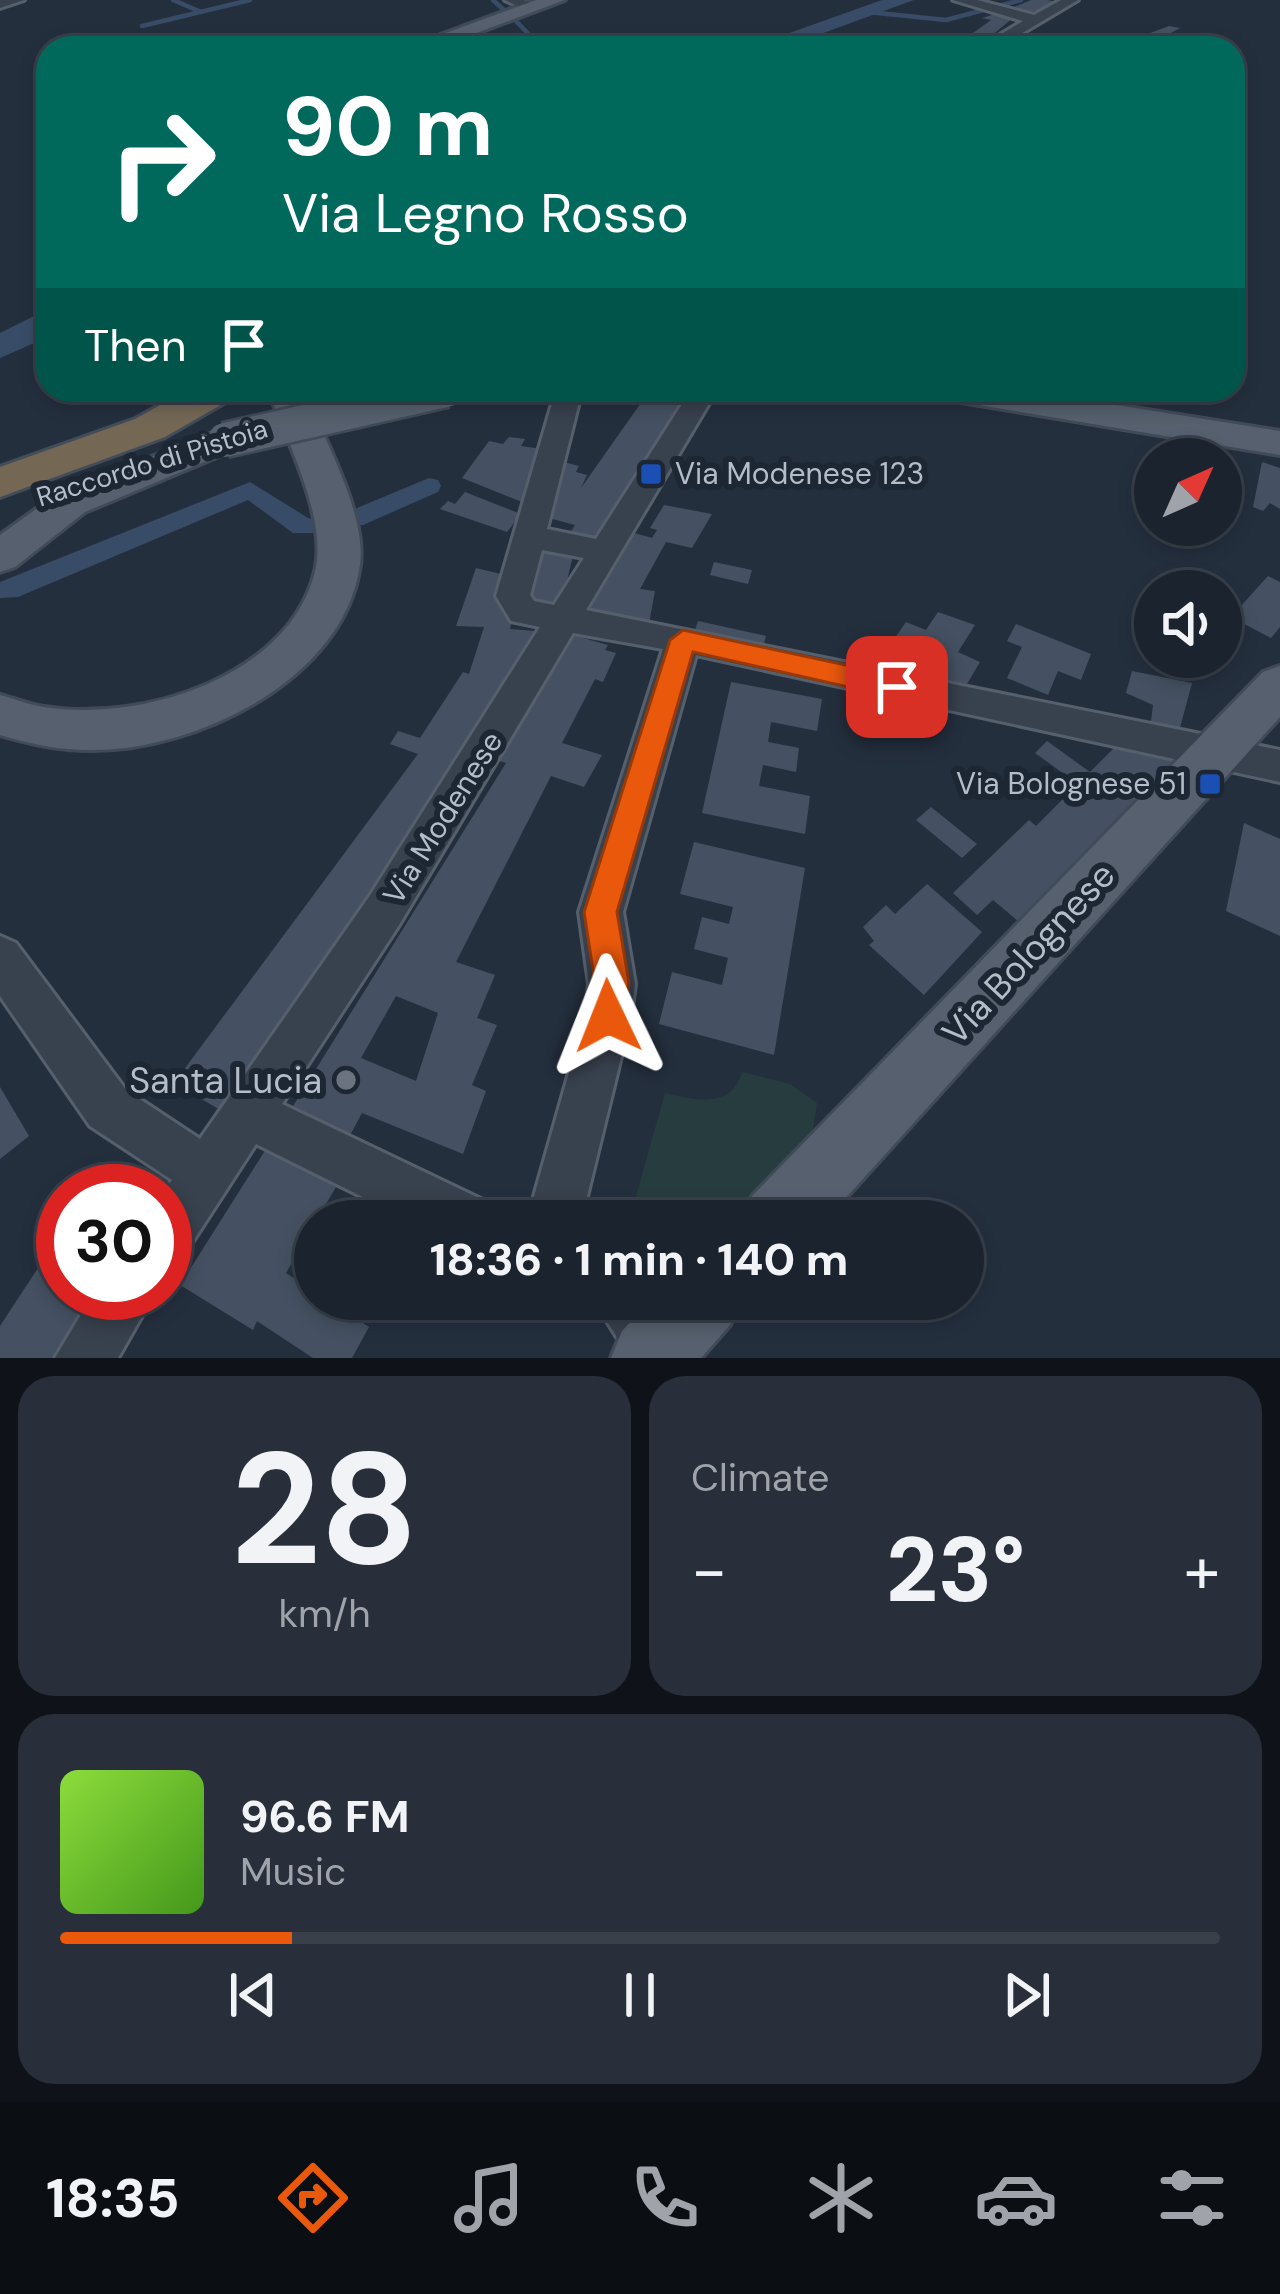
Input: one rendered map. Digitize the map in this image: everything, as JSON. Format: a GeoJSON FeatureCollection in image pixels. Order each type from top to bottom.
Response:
{"type":"FeatureCollection","features":[{"type":"Feature","properties":{"kind":"highway"},"geometry":{"type":"LineString","coordinates":[[0,482],[150,428],[196,402]]}},
{"type":"Feature","properties":{"kind":"highway","name":"Raccordo di Pistoia"},"geometry":{"type":"LineString","coordinates":[[0,509],[225,440]]}},
{"type":"Feature","properties":{"kind":"main road"},"geometry":{"type":"LineString","coordinates":[[445,36],[522,4],[555,0]]}},
{"type":"Feature","properties":{"kind":"main road"},"geometry":{"type":"LineString","coordinates":[[0,715],[59,731],[115,732],[142,727],[224,696],[298,642],[334,582],[338,538],[290,402]]}},
{"type":"Feature","properties":{"kind":"main road","name":"Raccordo di Pistoia"},"geometry":{"type":"LineString","coordinates":[[225,440],[393,402]]}},
{"type":"Feature","properties":{"kind":"main road"},"geometry":{"type":"LineString","coordinates":[[1029,402],[1280,443]]}},
{"type":"Feature","properties":{"kind":"main road"},"geometry":{"type":"LineString","coordinates":[[0,557],[41,521],[71,503],[225,440]]}},
{"type":"Feature","properties":{"kind":"main road","name":"Via Bolognese"},"geometry":{"type":"LineString","coordinates":[[797,1200],[1280,685]]}},
{"type":"Feature","properties":{"kind":"street"},"geometry":{"type":"LineString","coordinates":[[0,4],[17,0]]}},
{"type":"Feature","properties":{"kind":"street"},"geometry":{"type":"LineString","coordinates":[[961,0],[1037,20]]}},
{"type":"Feature","properties":{"kind":"street"},"geometry":{"type":"LineString","coordinates":[[1008,36],[1071,0]]}},
{"type":"Feature","properties":{"kind":"street"},"geometry":{"type":"LineString","coordinates":[[566,402],[527,536],[514,604],[523,611],[562,622],[683,640],[1280,766]]}},
{"type":"Feature","properties":{"kind":"street","name":"Via Modenese"},"geometry":{"type":"LineString","coordinates":[[192,1197],[383,911],[696,402]]}},
{"type":"Feature","properties":{"kind":"street"},"geometry":{"type":"LineString","coordinates":[[527,536],[602,551]]}},
{"type":"Feature","properties":{"kind":"street"},"geometry":{"type":"LineString","coordinates":[[560,1200],[608,1016],[612,983],[601,912],[683,640]]}},
{"type":"Feature","properties":{"kind":"street"},"geometry":{"type":"LineString","coordinates":[[1218,753],[1280,784]]}},
{"type":"Feature","properties":{"kind":"street"},"geometry":{"type":"LineString","coordinates":[[0,958],[108,1108],[208,1174]]}},
{"type":"Feature","properties":{"kind":"street"},"geometry":{"type":"LineString","coordinates":[[248,1114],[425,1200]]}},
{"type":"Feature","properties":{"kind":"street"},"geometry":{"type":"LineString","coordinates":[[84,1358],[109,1320]]}},
{"type":"Feature","properties":{"kind":"green space"},"geometry":{"type":"Polygon","coordinates":[[[742,1072],[790,1084],[817,1103],[810,1148],[757,1200],[635,1200],[665,1093],[710,1099],[737,1084],[742,1072]]]}},
{"type":"Feature","properties":{"kind":"water"},"geometry":{"type":"Polygon","coordinates":[[[36,315],[36,342],[0,358],[0,333],[36,315]]]}},
{"type":"Feature","properties":{"kind":"building"},"geometry":{"type":"Polygon","coordinates":[[[1031,0],[1056,2],[1037,12],[1009,9],[1031,0]]]}},
{"type":"Feature","properties":{"kind":"building"},"geometry":{"type":"Polygon","coordinates":[[[1014,17],[991,36],[973,33],[991,20],[982,18],[1014,17]]]}},
{"type":"Feature","properties":{"kind":"building"},"geometry":{"type":"Polygon","coordinates":[[[1169,26],[1180,28],[1165,36],[1142,36],[1169,26]]]}},
{"type":"Feature","properties":{"kind":"building"},"geometry":{"type":"Polygon","coordinates":[[[642,402],[683,402],[593,546],[567,538],[575,525],[545,517],[555,502],[546,499],[556,460],[579,466],[576,472],[587,475],[581,488],[642,402]]]}},
{"type":"Feature","properties":{"kind":"building"},"geometry":{"type":"Polygon","coordinates":[[[509,437],[525,439],[521,446],[542,449],[526,487],[531,492],[527,504],[462,478],[489,441],[503,444],[509,437]]]}},
{"type":"Feature","properties":{"kind":"building"},"geometry":{"type":"Polygon","coordinates":[[[1262,462],[1280,468],[1280,509],[1270,503],[1263,511],[1253,507],[1262,462]]]}},
{"type":"Feature","properties":{"kind":"building"},"geometry":{"type":"Polygon","coordinates":[[[465,492],[521,514],[507,532],[440,509],[448,501],[455,504],[465,492]]]}},
{"type":"Feature","properties":{"kind":"building"},"geometry":{"type":"Polygon","coordinates":[[[664,505],[712,514],[692,548],[666,542],[640,589],[655,591],[648,629],[577,621],[624,530],[652,538],[657,530],[650,528],[664,505]]]}},
{"type":"Feature","properties":{"kind":"building"},"geometry":{"type":"Polygon","coordinates":[[[538,545],[575,548],[560,609],[522,605],[538,545]]]}},
{"type":"Feature","properties":{"kind":"building"},"geometry":{"type":"Polygon","coordinates":[[[714,562],[752,570],[748,584],[710,575],[714,562]]]}},
{"type":"Feature","properties":{"kind":"building"},"geometry":{"type":"Polygon","coordinates":[[[476,568],[513,577],[515,609],[510,629],[535,631],[514,681],[490,725],[222,1111],[174,1083],[418,754],[390,744],[398,731],[420,738],[463,672],[469,674],[484,627],[456,626],[476,568]]]}},
{"type":"Feature","properties":{"kind":"building"},"geometry":{"type":"Polygon","coordinates":[[[1268,576],[1280,582],[1280,627],[1271,638],[1242,623],[1242,605],[1268,576]]]}},
{"type":"Feature","properties":{"kind":"building"},"geometry":{"type":"Polygon","coordinates":[[[938,612],[975,625],[958,652],[980,662],[964,689],[933,675],[936,672],[921,665],[924,661],[890,645],[906,622],[926,630],[938,612]]]}},
{"type":"Feature","properties":{"kind":"building"},"geometry":{"type":"Polygon","coordinates":[[[698,621],[766,636],[762,651],[693,636],[698,621]]]}},
{"type":"Feature","properties":{"kind":"building"},"geometry":{"type":"Polygon","coordinates":[[[1016,624],[1091,654],[1081,680],[1058,671],[1048,695],[1007,678],[1022,647],[1007,641],[1016,624]]]}},
{"type":"Feature","properties":{"kind":"building"},"geometry":{"type":"Polygon","coordinates":[[[569,634],[608,645],[605,650],[616,653],[603,682],[595,679],[562,743],[602,755],[584,787],[551,776],[456,962],[495,975],[477,1018],[497,1025],[472,1085],[486,1091],[463,1154],[362,1113],[348,1139],[290,1111],[506,763],[497,760],[569,634]],[[396,996],[361,1058],[416,1081],[438,1013],[396,996]]]}},
{"type":"Feature","properties":{"kind":"building"},"geometry":{"type":"Polygon","coordinates":[[[1132,671],[1134,678],[1192,683],[1177,739],[1150,729],[1153,705],[1126,693],[1132,671]]]}},
{"type":"Feature","properties":{"kind":"building"},"geometry":{"type":"Polygon","coordinates":[[[731,682],[822,699],[817,731],[771,722],[768,742],[799,748],[796,772],[763,765],[759,786],[810,796],[805,834],[702,813],[731,682]]]}},
{"type":"Feature","properties":{"kind":"building"},"geometry":{"type":"Polygon","coordinates":[[[1047,741],[1090,772],[1121,741],[1183,756],[1024,926],[993,900],[977,915],[953,893],[1029,820],[1036,826],[1078,784],[1035,753],[1047,741]]]}},
{"type":"Feature","properties":{"kind":"building"},"geometry":{"type":"Polygon","coordinates":[[[931,807],[977,844],[962,858],[916,820],[931,807]]]}},
{"type":"Feature","properties":{"kind":"building"},"geometry":{"type":"Polygon","coordinates":[[[1244,823],[1280,839],[1280,936],[1226,911],[1244,823]]]}},
{"type":"Feature","properties":{"kind":"building"},"geometry":{"type":"Polygon","coordinates":[[[694,842],[805,868],[774,1055],[659,1024],[672,972],[722,985],[728,958],[694,949],[702,917],[729,924],[733,907],[680,894],[694,842]]]}},
{"type":"Feature","properties":{"kind":"building"},"geometry":{"type":"Polygon","coordinates":[[[927,884],[982,932],[924,995],[869,945],[874,941],[863,927],[886,905],[895,914],[927,884]]]}},
{"type":"Feature","properties":{"kind":"building"},"geometry":{"type":"Polygon","coordinates":[[[0,1087],[29,1136],[0,1159],[0,1087]]]}},
{"type":"Feature","properties":{"kind":"building"},"geometry":{"type":"Polygon","coordinates":[[[266,1149],[336,1187],[328,1200],[294,1200],[294,1259],[286,1273],[294,1278],[294,1320],[358,1320],[369,1327],[352,1358],[313,1358],[257,1321],[253,1330],[192,1292],[192,1266],[266,1149]]]}},
{"type":"Feature","properties":{"kind":"building"},"geometry":{"type":"Polygon","coordinates":[[[36,1271],[36,1320],[82,1320],[56,1358],[0,1358],[0,1326],[36,1271]]]}},
{"type":"Feature","properties":{"kind":"waterway"},"geometry":{"type":"LineString","coordinates":[[173,0],[201,12]]}},
{"type":"Feature","properties":{"kind":"waterway"},"geometry":{"type":"LineString","coordinates":[[201,12],[250,0]]}},
{"type":"Feature","properties":{"kind":"waterway"},"geometry":{"type":"LineString","coordinates":[[493,0],[506,12]]}},
{"type":"Feature","properties":{"kind":"waterway"},"geometry":{"type":"LineString","coordinates":[[795,36],[903,0]]}},
{"type":"Feature","properties":{"kind":"waterway"},"geometry":{"type":"LineString","coordinates":[[868,12],[946,20],[1021,0]]}},
{"type":"Feature","properties":{"kind":"waterway"},"geometry":{"type":"LineString","coordinates":[[142,26],[201,12]]}},
{"type":"Feature","properties":{"kind":"waterway"},"geometry":{"type":"LineString","coordinates":[[514,19],[530,36]]}},
{"type":"Feature","properties":{"kind":"waterway"},"geometry":{"type":"LineString","coordinates":[[354,519],[429,486]]}},
{"type":"Feature","properties":{"kind":"waterway"},"geometry":{"type":"LineString","coordinates":[[8,590],[250,490],[302,527],[314,527]]}},
{"type":"Feature","properties":{"kind":"place","name":"Via Modenese 123"},"geometry":{"type":"Point","coordinates":[651,474]}},
{"type":"Feature","properties":{"kind":"place","name":"Via Bolognese 51"},"geometry":{"type":"Point","coordinates":[1210,784]}},
{"type":"Feature","properties":{"kind":"place","name":"Santa Lucia"},"geometry":{"type":"Point","coordinates":[346,1080]}},
{"type":"Feature","properties":{"kind":"route"},"geometry":{"type":"LineString","coordinates":[[608,1016],[612,983],[601,912],[683,640],[897,687]]}}]}
